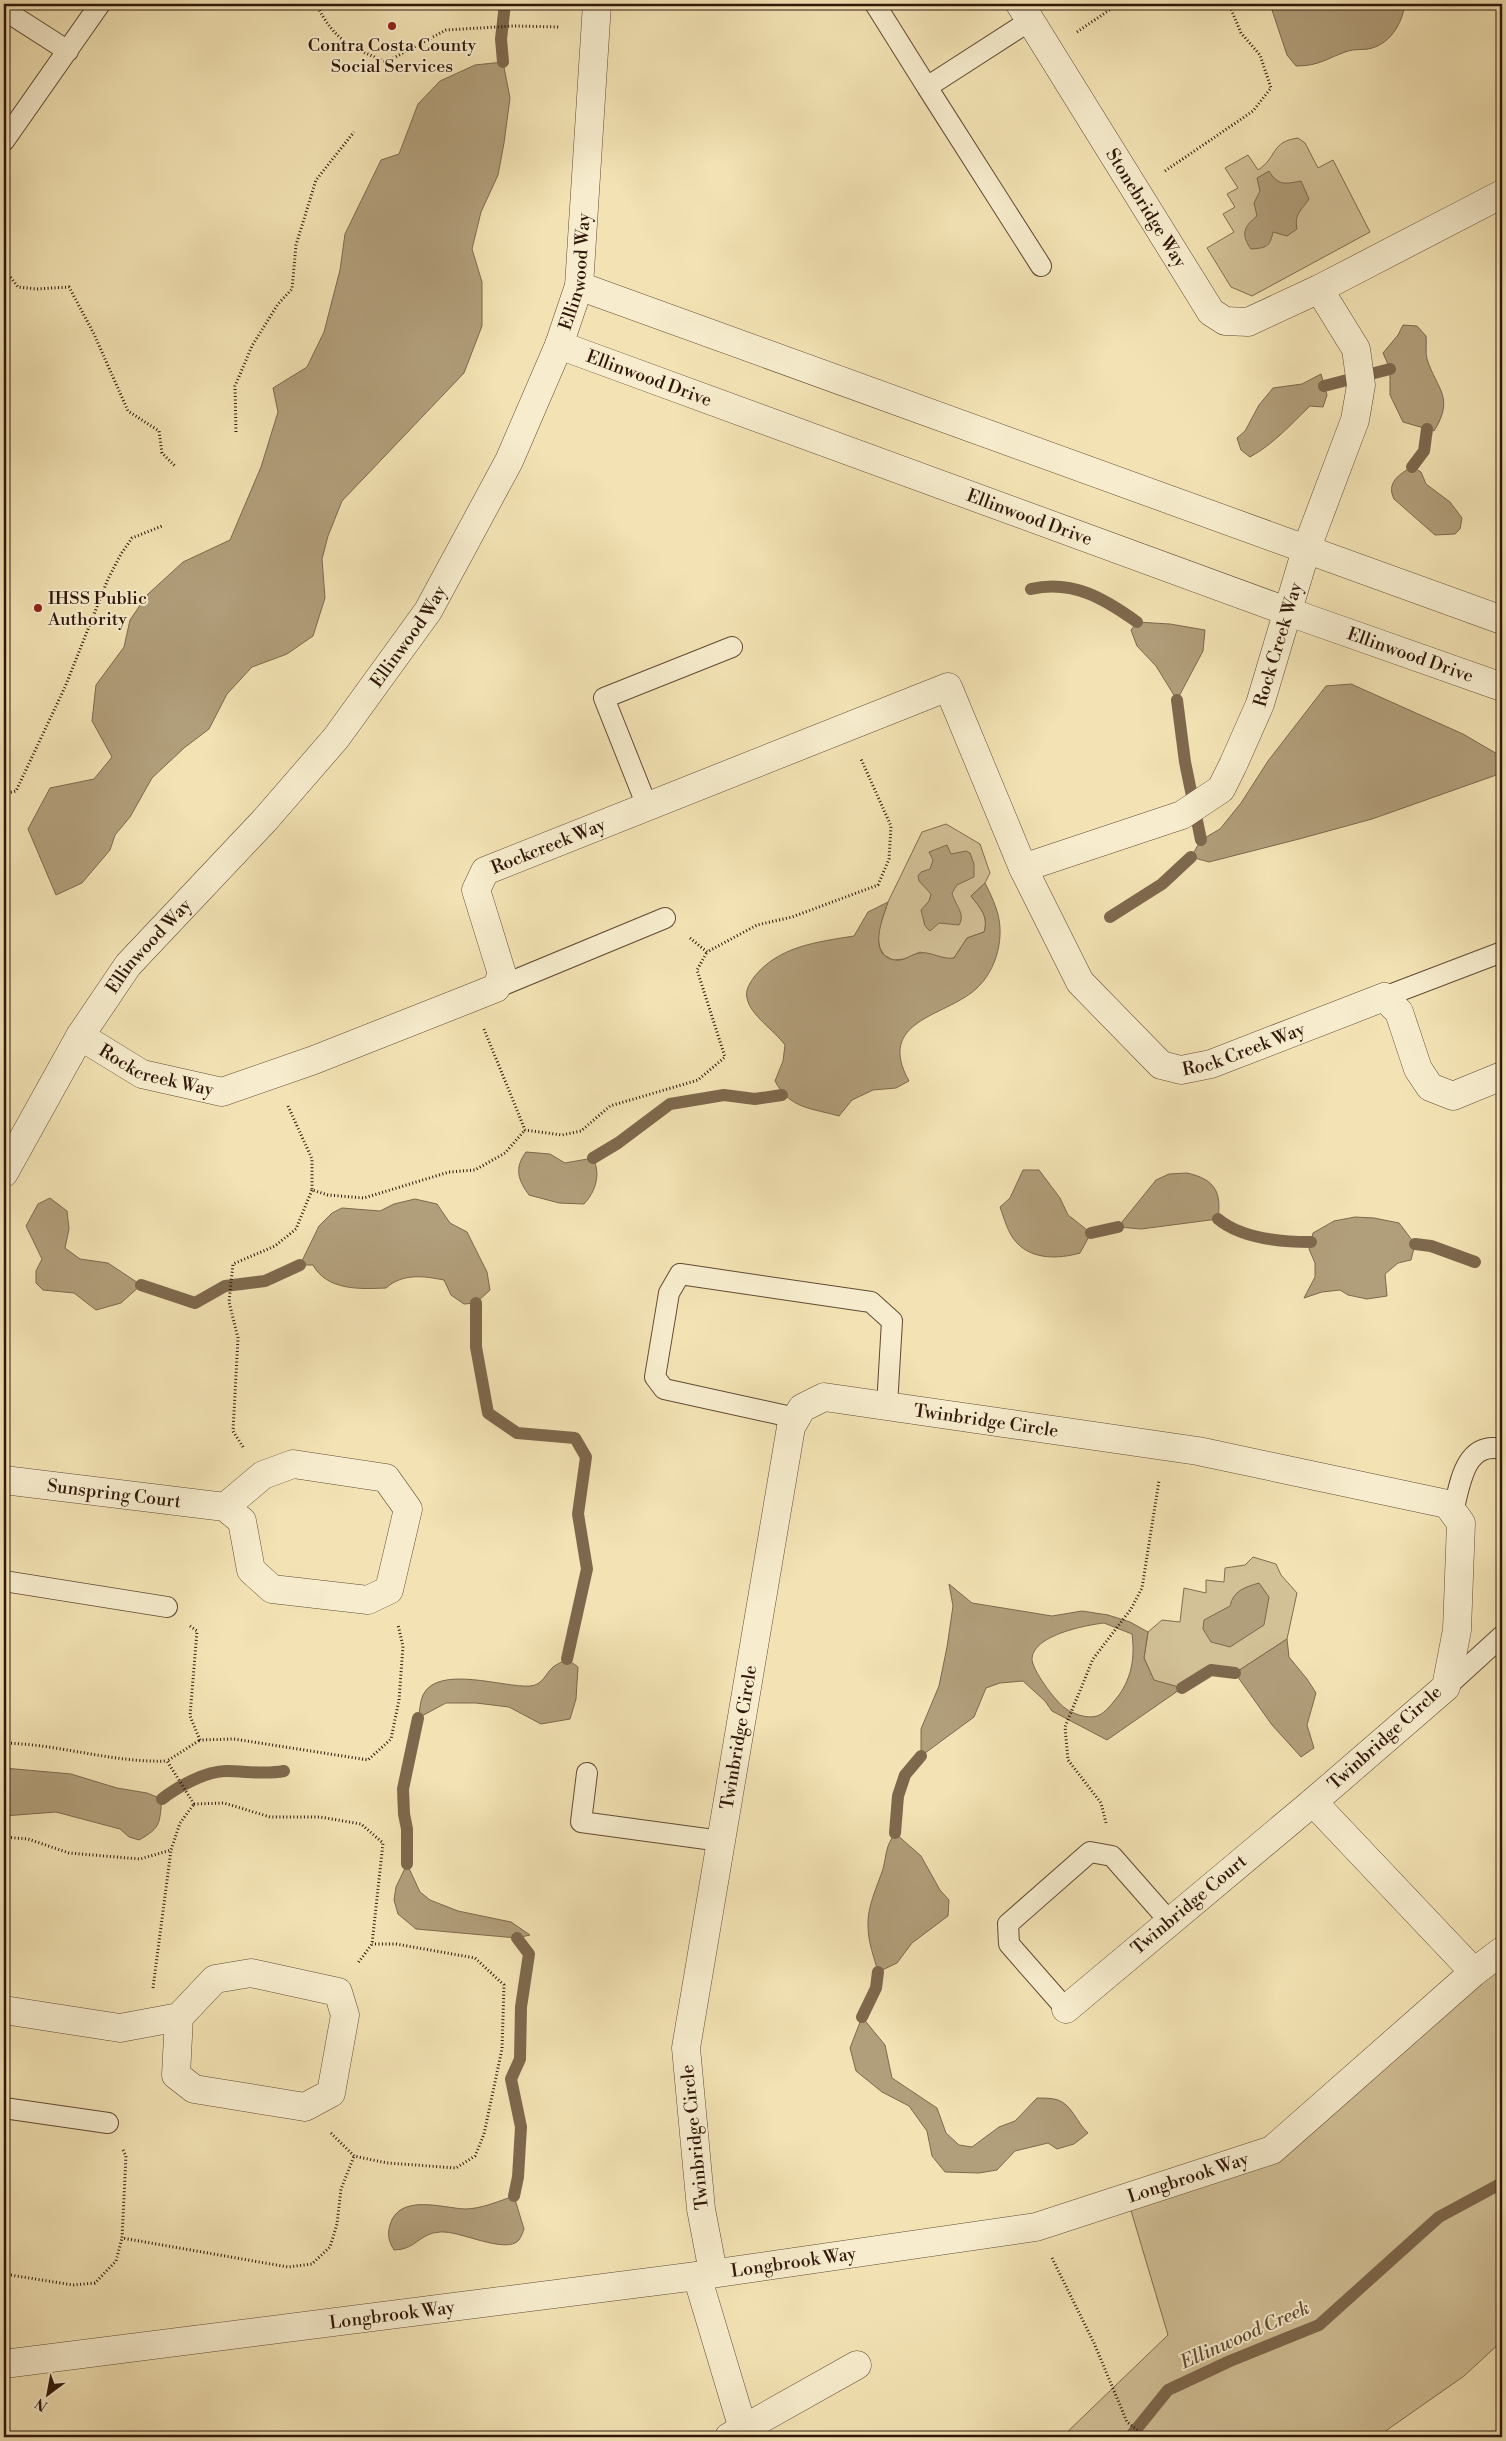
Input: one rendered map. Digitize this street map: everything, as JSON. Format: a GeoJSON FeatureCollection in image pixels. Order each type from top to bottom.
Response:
{"type":"FeatureCollection","features":[{"type":"Feature","properties":{"kind":"street","name":"Stonebridge Way"},"geometry":{"type":"LineString","coordinates":[[1026,12],[1210,312],[1225,322],[1248,322],[1319,289],[1502,194]]}},
{"type":"Feature","properties":{"kind":"street","name":"Ellinwood Way"},"geometry":{"type":"LineString","coordinates":[[4,1173],[80,1036],[128,965],[264,820],[336,738],[428,611],[509,461],[559,344],[579,286],[596,16]]}},
{"type":"Feature","properties":{"kind":"street"},"geometry":{"type":"LineString","coordinates":[[579,286],[1502,620]]}},
{"type":"Feature","properties":{"kind":"street"},"geometry":{"type":"LineString","coordinates":[[1306,550],[1355,420],[1361,385],[1356,349],[1319,289]]}},
{"type":"Feature","properties":{"kind":"street","name":"Ellinwood Drive"},"geometry":{"type":"LineString","coordinates":[[559,344],[1289,612],[1502,687]]}},
{"type":"Feature","properties":{"kind":"street","name":"Rock Creek Way"},"geometry":{"type":"LineString","coordinates":[[1023,868],[1182,815],[1221,789],[1260,704],[1306,550]]}},
{"type":"Feature","properties":{"kind":"street","name":"Rock Creek Way"},"geometry":{"type":"LineString","coordinates":[[948,687],[1023,868],[1080,982],[1161,1065],[1181,1070],[1211,1064],[1384,997]]}},
{"type":"Feature","properties":{"kind":"street","name":"Rockcreek Way"},"geometry":{"type":"LineString","coordinates":[[80,1036],[142,1074],[222,1092],[275,1074],[496,988],[502,974],[476,890],[485,871],[948,687]]}},
{"type":"Feature","properties":{"kind":"street"},"geometry":{"type":"LineString","coordinates":[[1384,997],[1399,1012],[1418,1069],[1430,1087],[1453,1096],[1502,1076]]}},
{"type":"Feature","properties":{"kind":"street","name":"Twinbridge Circle"},"geometry":{"type":"LineString","coordinates":[[735,2433],[705,2274],[686,2048],[791,1426],[802,1408],[824,1397],[1165,1446],[1198,1451],[1447,1504],[1461,1523],[1457,1630],[1446,1686],[1313,1802],[1474,1972]]}},
{"type":"Feature","properties":{"kind":"street"},"geometry":{"type":"LineString","coordinates":[[293,1464],[386,1478],[408,1509],[389,1590],[368,1600],[272,1589],[250,1570],[242,1521],[225,1507],[263,1475],[293,1464]]}},
{"type":"Feature","properties":{"kind":"street","name":"Sunspring Court"},"geometry":{"type":"LineString","coordinates":[[4,1480],[225,1507]]}},
{"type":"Feature","properties":{"kind":"street","name":"Twinbridge Court"},"geometry":{"type":"LineString","coordinates":[[1066,2009],[1313,1802]]}},
{"type":"Feature","properties":{"kind":"street","name":"Longbrook Way"},"geometry":{"type":"LineString","coordinates":[[4,2364],[705,2274],[1036,2227],[1272,2150],[1474,1972],[1502,1951]]}},
{"type":"Feature","properties":{"kind":"street"},"geometry":{"type":"LineString","coordinates":[[4,2010],[120,2028],[179,2017],[215,1979],[251,1973],[338,1992],[346,2015],[331,2093],[305,2107],[194,2089],[176,2075],[179,2017]]}},
{"type":"Feature","properties":{"kind":"street"},"geometry":{"type":"LineString","coordinates":[[735,2433],[857,2365]]}},
{"type":"Feature","properties":{"kind":"lane"},"geometry":{"type":"LineString","coordinates":[[4,141],[100,4]]}},
{"type":"Feature","properties":{"kind":"lane"},"geometry":{"type":"LineString","coordinates":[[876,4],[1041,266]]}},
{"type":"Feature","properties":{"kind":"lane"},"geometry":{"type":"LineString","coordinates":[[4,10],[68,50]]}},
{"type":"Feature","properties":{"kind":"lane"},"geometry":{"type":"LineString","coordinates":[[927,87],[1026,12]]}},
{"type":"Feature","properties":{"kind":"lane"},"geometry":{"type":"LineString","coordinates":[[647,806],[604,698],[732,647]]}},
{"type":"Feature","properties":{"kind":"lane"},"geometry":{"type":"LineString","coordinates":[[496,988],[665,918]]}},
{"type":"Feature","properties":{"kind":"lane"},"geometry":{"type":"LineString","coordinates":[[1384,997],[1502,952]]}},
{"type":"Feature","properties":{"kind":"lane"},"geometry":{"type":"LineString","coordinates":[[796,1418],[664,1389],[655,1377],[669,1293],[680,1274],[871,1302],[892,1321],[887,1406]]}},
{"type":"Feature","properties":{"kind":"lane"},"geometry":{"type":"LineString","coordinates":[[1453,1512],[1468,1460],[1479,1452],[1496,1447],[1502,1449]]}},
{"type":"Feature","properties":{"kind":"lane"},"geometry":{"type":"LineString","coordinates":[[4,1581],[167,1607]]}},
{"type":"Feature","properties":{"kind":"lane"},"geometry":{"type":"LineString","coordinates":[[1446,1686],[1502,1636]]}},
{"type":"Feature","properties":{"kind":"lane"},"geometry":{"type":"LineString","coordinates":[[587,1773],[581,1822],[721,1841]]}},
{"type":"Feature","properties":{"kind":"lane"},"geometry":{"type":"LineString","coordinates":[[1066,2009],[1009,1944],[1008,1924],[1090,1852],[1112,1856],[1170,1922]]}},
{"type":"Feature","properties":{"kind":"lane"},"geometry":{"type":"LineString","coordinates":[[4,2108],[108,2123]]}},
{"type":"Feature","properties":{"kind":"path"},"geometry":{"type":"LineString","coordinates":[[316,4],[327,26],[347,44],[386,62],[446,30],[513,26],[596,16]]}},
{"type":"Feature","properties":{"kind":"path"},"geometry":{"type":"LineString","coordinates":[[1050,50],[1118,4]]}},
{"type":"Feature","properties":{"kind":"path"},"geometry":{"type":"LineString","coordinates":[[1136,190],[1254,111],[1271,88],[1260,54],[1241,33],[1229,4]]}},
{"type":"Feature","properties":{"kind":"path"},"geometry":{"type":"LineString","coordinates":[[236,432],[235,386],[252,346],[278,304],[292,289],[296,245],[316,180],[354,132]]}},
{"type":"Feature","properties":{"kind":"path"},"geometry":{"type":"LineString","coordinates":[[4,270],[18,287],[37,289],[69,287],[94,334],[128,411],[159,431],[162,453],[175,466]]}},
{"type":"Feature","properties":{"kind":"path"},"geometry":{"type":"LineString","coordinates":[[4,794],[16,791],[65,688],[108,579],[121,554],[132,538],[162,526]]}},
{"type":"Feature","properties":{"kind":"path"},"geometry":{"type":"LineString","coordinates":[[525,1130],[562,1135],[581,1131],[610,1106],[698,1080],[725,1057],[697,970],[707,952],[757,926],[792,917],[878,885],[889,859],[891,826],[847,727]]}},
{"type":"Feature","properties":{"kind":"path"},"geometry":{"type":"LineString","coordinates":[[665,918],[707,952]]}},
{"type":"Feature","properties":{"kind":"path"},"geometry":{"type":"LineString","coordinates":[[471,998],[525,1130]]}},
{"type":"Feature","properties":{"kind":"path"},"geometry":{"type":"LineString","coordinates":[[263,1475],[232,1431],[238,1338],[229,1302],[233,1264],[275,1246],[296,1228],[312,1190],[312,1159],[275,1074]]}},
{"type":"Feature","properties":{"kind":"path"},"geometry":{"type":"LineString","coordinates":[[312,1190],[328,1196],[364,1198],[449,1172],[475,1170],[505,1154],[525,1130]]}},
{"type":"Feature","properties":{"kind":"path"},"geometry":{"type":"LineString","coordinates":[[1112,1856],[1101,1803],[1068,1760],[1065,1727],[1093,1659],[1131,1609],[1142,1588],[1165,1446]]}},
{"type":"Feature","properties":{"kind":"path"},"geometry":{"type":"LineString","coordinates":[[4,1743],[29,1743],[141,1762],[167,1761],[200,1740],[234,1739],[368,1760],[391,1739],[399,1700],[403,1646],[389,1590]]}},
{"type":"Feature","properties":{"kind":"path"},"geometry":{"type":"LineString","coordinates":[[167,1607],[196,1631],[190,1716],[200,1740]]}},
{"type":"Feature","properties":{"kind":"path"},"geometry":{"type":"LineString","coordinates":[[167,1761],[194,1804]]}},
{"type":"Feature","properties":{"kind":"path"},"geometry":{"type":"LineString","coordinates":[[194,1804],[224,1803],[270,1817],[320,1816],[361,1824],[383,1843],[372,1944],[338,1992]]}},
{"type":"Feature","properties":{"kind":"path"},"geometry":{"type":"LineString","coordinates":[[148,2023],[171,1850],[180,1824],[194,1804]]}},
{"type":"Feature","properties":{"kind":"path"},"geometry":{"type":"LineString","coordinates":[[4,1837],[28,1840],[69,1853],[131,1858],[140,1858],[171,1850]]}},
{"type":"Feature","properties":{"kind":"path"},"geometry":{"type":"LineString","coordinates":[[305,2107],[354,2156],[387,2163],[456,2168],[475,2156],[484,2134],[502,2049],[504,1985],[475,1958],[396,1944],[372,1944]]}},
{"type":"Feature","properties":{"kind":"path"},"geometry":{"type":"LineString","coordinates":[[4,2274],[73,2286],[95,2283],[116,2261],[122,2238],[126,2156],[108,2123]]}},
{"type":"Feature","properties":{"kind":"path"},"geometry":{"type":"LineString","coordinates":[[122,2238],[288,2267],[312,2264],[330,2247],[337,2224],[341,2189],[354,2156]]}},
{"type":"Feature","properties":{"kind":"path"},"geometry":{"type":"LineString","coordinates":[[1036,2227],[1094,2343],[1127,2422],[1146,2437]]}},
{"type":"Feature","properties":{"kind":"shaded area"},"geometry":{"type":"Polygon","coordinates":[[[1270,4],[1405,4],[1401,19],[1394,32],[1376,47],[1348,51],[1317,63],[1296,66],[1287,55],[1270,4]]]}},
{"type":"Feature","properties":{"kind":"shaded area"},"geometry":{"type":"Polygon","coordinates":[[[503,62],[510,98],[504,143],[498,175],[481,212],[472,249],[482,282],[482,326],[464,373],[342,501],[328,536],[322,559],[325,598],[313,636],[287,654],[252,667],[227,694],[209,729],[184,748],[152,778],[130,817],[115,835],[110,850],[82,883],[56,895],[28,829],[50,788],[94,779],[112,757],[92,721],[96,685],[124,647],[130,620],[147,595],[183,562],[230,540],[261,467],[278,412],[273,388],[307,367],[324,332],[340,270],[345,234],[381,160],[399,154],[418,104],[440,81],[475,65],[503,62]]]}},
{"type":"Feature","properties":{"kind":"shaded area"},"geometry":{"type":"Polygon","coordinates":[[[1298,138],[1305,143],[1318,168],[1333,160],[1370,232],[1252,296],[1231,287],[1207,248],[1234,232],[1223,214],[1235,207],[1227,194],[1238,188],[1225,168],[1248,155],[1258,170],[1269,160],[1278,146],[1298,138]]]}},
{"type":"Feature","properties":{"kind":"shaded area"},"geometry":{"type":"Polygon","coordinates":[[[1269,171],[1272,176],[1282,183],[1301,181],[1309,199],[1297,216],[1297,229],[1287,236],[1273,232],[1269,244],[1251,249],[1246,239],[1245,231],[1257,216],[1254,203],[1260,191],[1257,178],[1269,171]]]}},
{"type":"Feature","properties":{"kind":"shaded area"},"geometry":{"type":"Polygon","coordinates":[[[1403,325],[1417,326],[1426,336],[1427,359],[1444,401],[1440,419],[1434,431],[1403,422],[1390,395],[1390,369],[1383,353],[1398,335],[1403,325]]]}},
{"type":"Feature","properties":{"kind":"shaded area"},"geometry":{"type":"Polygon","coordinates":[[[1321,374],[1327,395],[1323,407],[1310,406],[1275,440],[1250,457],[1241,450],[1237,438],[1245,431],[1259,405],[1273,388],[1302,384],[1321,374]]]}},
{"type":"Feature","properties":{"kind":"shaded area"},"geometry":{"type":"Polygon","coordinates":[[[1412,467],[1421,472],[1426,484],[1450,502],[1462,518],[1460,529],[1455,534],[1435,535],[1394,499],[1392,488],[1395,480],[1412,467]]]}},
{"type":"Feature","properties":{"kind":"shaded area"},"geometry":{"type":"Polygon","coordinates":[[[1137,622],[1170,624],[1205,630],[1203,651],[1177,700],[1156,666],[1137,646],[1131,630],[1137,622]]]}},
{"type":"Feature","properties":{"kind":"shaded area"},"geometry":{"type":"Polygon","coordinates":[[[1351,684],[1463,734],[1499,755],[1502,761],[1502,773],[1372,819],[1299,839],[1209,862],[1191,857],[1201,840],[1220,829],[1241,803],[1268,761],[1326,686],[1351,684]]]}},
{"type":"Feature","properties":{"kind":"shaded area"},"geometry":{"type":"Polygon","coordinates":[[[946,824],[980,844],[990,873],[985,883],[971,896],[984,917],[984,932],[967,938],[954,958],[948,959],[920,952],[904,959],[893,960],[884,955],[880,948],[877,934],[888,902],[922,832],[946,824]]]}},
{"type":"Feature","properties":{"kind":"shaded area"},"geometry":{"type":"Polygon","coordinates":[[[947,845],[951,854],[966,851],[970,853],[974,864],[974,877],[957,885],[952,893],[961,913],[959,925],[939,923],[930,931],[925,926],[921,910],[929,901],[931,894],[919,881],[918,876],[921,872],[930,869],[933,860],[929,852],[947,845]]]}},
{"type":"Feature","properties":{"kind":"shaded area"},"geometry":{"type":"Polygon","coordinates":[[[985,883],[994,901],[999,918],[1000,940],[994,962],[976,989],[932,1014],[907,1032],[901,1045],[901,1061],[909,1081],[896,1088],[873,1090],[852,1100],[839,1116],[810,1109],[787,1097],[775,1081],[783,1061],[785,1045],[757,1016],[747,998],[747,989],[754,977],[775,958],[787,952],[813,943],[854,936],[868,912],[888,902],[879,935],[881,951],[886,957],[898,960],[917,954],[928,953],[945,958],[954,958],[967,938],[984,932],[984,917],[971,896],[985,883]]]}},
{"type":"Feature","properties":{"kind":"shaded area"},"geometry":{"type":"Polygon","coordinates":[[[526,1152],[550,1154],[565,1163],[593,1158],[597,1176],[592,1194],[584,1204],[559,1203],[529,1195],[522,1184],[519,1174],[520,1163],[526,1152]]]}},
{"type":"Feature","properties":{"kind":"shaded area"},"geometry":{"type":"Polygon","coordinates":[[[1023,1170],[1039,1170],[1060,1198],[1068,1215],[1091,1233],[1080,1253],[1055,1257],[1038,1255],[1023,1249],[1011,1235],[1000,1207],[1010,1198],[1023,1170]]]}},
{"type":"Feature","properties":{"kind":"shaded area"},"geometry":{"type":"Polygon","coordinates":[[[1187,1173],[1204,1179],[1214,1188],[1219,1201],[1218,1219],[1141,1229],[1118,1227],[1156,1180],[1169,1174],[1187,1173]]]}},
{"type":"Feature","properties":{"kind":"shaded area"},"geometry":{"type":"Polygon","coordinates":[[[50,1198],[67,1211],[69,1229],[65,1248],[80,1259],[108,1263],[141,1285],[121,1303],[96,1310],[74,1293],[43,1290],[36,1283],[36,1271],[42,1259],[26,1226],[38,1204],[50,1198]]]}},
{"type":"Feature","properties":{"kind":"shaded area"},"geometry":{"type":"Polygon","coordinates":[[[415,1199],[437,1204],[450,1223],[467,1232],[487,1272],[490,1290],[476,1303],[464,1304],[451,1295],[444,1280],[414,1277],[399,1280],[386,1288],[345,1287],[327,1280],[313,1265],[300,1265],[319,1226],[332,1213],[342,1208],[380,1211],[394,1204],[415,1199]]]}},
{"type":"Feature","properties":{"kind":"shaded area"},"geometry":{"type":"Polygon","coordinates":[[[1355,1217],[1374,1218],[1399,1223],[1415,1244],[1411,1260],[1398,1263],[1385,1274],[1387,1296],[1367,1299],[1348,1295],[1340,1290],[1322,1292],[1304,1298],[1315,1277],[1315,1263],[1309,1249],[1313,1233],[1334,1221],[1355,1217]]]}},
{"type":"Feature","properties":{"kind":"shaded area"},"geometry":{"type":"Polygon","coordinates":[[[1253,1557],[1276,1564],[1281,1575],[1297,1593],[1287,1639],[1235,1673],[1211,1670],[1182,1688],[1154,1681],[1144,1658],[1148,1632],[1162,1620],[1180,1622],[1184,1588],[1206,1593],[1206,1580],[1224,1582],[1225,1568],[1245,1565],[1253,1557]]]}},
{"type":"Feature","properties":{"kind":"shaded area"},"geometry":{"type":"Polygon","coordinates":[[[1259,1583],[1269,1597],[1264,1625],[1230,1647],[1211,1642],[1203,1629],[1204,1620],[1230,1606],[1240,1590],[1259,1583]]]}},
{"type":"Feature","properties":{"kind":"shaded area"},"geometry":{"type":"Polygon","coordinates":[[[949,1584],[972,1603],[1052,1616],[1082,1611],[1108,1615],[1130,1622],[1148,1632],[1144,1658],[1154,1680],[1182,1688],[1107,1740],[1052,1711],[1045,1701],[1023,1681],[1000,1683],[986,1688],[974,1717],[921,1756],[921,1729],[939,1686],[953,1606],[949,1584]],[[1104,1623],[1085,1626],[1051,1637],[1035,1650],[1032,1658],[1035,1670],[1065,1708],[1080,1715],[1097,1716],[1112,1704],[1130,1674],[1133,1658],[1132,1634],[1104,1623]]]}},
{"type":"Feature","properties":{"kind":"shaded area"},"geometry":{"type":"Polygon","coordinates":[[[1287,1639],[1289,1657],[1316,1693],[1307,1725],[1314,1748],[1301,1757],[1272,1725],[1235,1673],[1287,1639]]]}},
{"type":"Feature","properties":{"kind":"shaded area"},"geometry":{"type":"Polygon","coordinates":[[[567,1659],[578,1667],[576,1699],[570,1719],[541,1724],[509,1707],[476,1703],[446,1703],[418,1718],[423,1695],[431,1686],[442,1681],[457,1679],[530,1686],[538,1684],[553,1667],[567,1659]]]}},
{"type":"Feature","properties":{"kind":"shaded area"},"geometry":{"type":"Polygon","coordinates":[[[4,1768],[71,1774],[117,1788],[147,1793],[162,1799],[158,1824],[156,1828],[139,1840],[129,1837],[120,1829],[56,1812],[4,1816],[4,1768]]]}},
{"type":"Feature","properties":{"kind":"shaded area"},"geometry":{"type":"Polygon","coordinates":[[[895,1833],[921,1856],[940,1890],[949,1900],[948,1916],[912,1943],[897,1963],[878,1972],[869,1938],[868,1919],[888,1847],[895,1833]]]}},
{"type":"Feature","properties":{"kind":"shaded area"},"geometry":{"type":"Polygon","coordinates":[[[407,1864],[420,1892],[430,1900],[458,1911],[511,1922],[530,1935],[517,1938],[416,1929],[398,1914],[394,1900],[396,1887],[407,1864]]]}},
{"type":"Feature","properties":{"kind":"shaded area"},"geometry":{"type":"Polygon","coordinates":[[[1502,1951],[1502,2341],[1464,2376],[1377,2437],[1062,2437],[1168,2335],[1127,2197],[1272,2150],[1502,1951]]]}},
{"type":"Feature","properties":{"kind":"shaded area"},"geometry":{"type":"Polygon","coordinates":[[[862,2017],[885,2045],[892,2078],[937,2108],[946,2133],[959,2145],[972,2147],[999,2127],[1015,2121],[1037,2098],[1063,2102],[1088,2133],[1074,2144],[1057,2149],[1048,2143],[1015,2151],[997,2170],[979,2173],[945,2172],[932,2156],[927,2131],[909,2106],[882,2092],[856,2071],[850,2048],[862,2017]]]}},
{"type":"Feature","properties":{"kind":"shaded area"},"geometry":{"type":"Polygon","coordinates":[[[514,2196],[524,2229],[519,2240],[513,2244],[493,2244],[448,2232],[440,2232],[427,2235],[413,2245],[401,2249],[394,2250],[391,2244],[389,2238],[390,2225],[395,2215],[402,2209],[412,2206],[434,2205],[471,2209],[514,2196]]]}},
{"type":"Feature","properties":{"kind":"waterway"},"geometry":{"type":"LineString","coordinates":[[503,62],[501,39],[505,4]]}},
{"type":"Feature","properties":{"kind":"waterway"},"geometry":{"type":"LineString","coordinates":[[1324,386],[1390,369]]}},
{"type":"Feature","properties":{"kind":"waterway"},"geometry":{"type":"LineString","coordinates":[[1412,467],[1424,451],[1427,429]]}},
{"type":"Feature","properties":{"kind":"waterway"},"geometry":{"type":"LineString","coordinates":[[1031,589],[1060,587],[1087,593],[1113,606],[1137,622]]}},
{"type":"Feature","properties":{"kind":"waterway"},"geometry":{"type":"LineString","coordinates":[[1177,700],[1185,762],[1201,840]]}},
{"type":"Feature","properties":{"kind":"waterway"},"geometry":{"type":"LineString","coordinates":[[1110,917],[1162,884],[1191,857]]}},
{"type":"Feature","properties":{"kind":"waterway"},"geometry":{"type":"LineString","coordinates":[[593,1158],[618,1143],[670,1104],[724,1095],[755,1099],[782,1095]]}},
{"type":"Feature","properties":{"kind":"waterway"},"geometry":{"type":"LineString","coordinates":[[1218,1219],[1238,1231],[1262,1238],[1311,1242]]}},
{"type":"Feature","properties":{"kind":"waterway"},"geometry":{"type":"LineString","coordinates":[[1091,1233],[1118,1227]]}},
{"type":"Feature","properties":{"kind":"waterway"},"geometry":{"type":"LineString","coordinates":[[1415,1244],[1431,1246],[1475,1262]]}},
{"type":"Feature","properties":{"kind":"waterway"},"geometry":{"type":"LineString","coordinates":[[141,1285],[195,1303],[225,1286],[265,1281],[300,1265]]}},
{"type":"Feature","properties":{"kind":"waterway"},"geometry":{"type":"LineString","coordinates":[[476,1303],[476,1347],[488,1413],[517,1433],[575,1438],[586,1457],[578,1514],[587,1569],[567,1659]]}},
{"type":"Feature","properties":{"kind":"waterway"},"geometry":{"type":"LineString","coordinates":[[1182,1688],[1211,1670],[1235,1673]]}},
{"type":"Feature","properties":{"kind":"waterway"},"geometry":{"type":"LineString","coordinates":[[407,1864],[407,1829],[403,1789],[418,1718]]}},
{"type":"Feature","properties":{"kind":"waterway"},"geometry":{"type":"LineString","coordinates":[[895,1833],[898,1796],[905,1775],[921,1756]]}},
{"type":"Feature","properties":{"kind":"waterway"},"geometry":{"type":"LineString","coordinates":[[162,1799],[192,1780],[218,1772],[269,1773],[284,1771]]}},
{"type":"Feature","properties":{"kind":"waterway"},"geometry":{"type":"LineString","coordinates":[[514,2196],[518,2177],[521,2127],[511,2079],[520,2059],[521,2007],[529,1954],[517,1938]]}},
{"type":"Feature","properties":{"kind":"waterway"},"geometry":{"type":"LineString","coordinates":[[862,2017],[876,1988],[878,1972]]}},
{"type":"Feature","properties":{"kind":"waterway","name":"Ellinwood Creek"},"geometry":{"type":"LineString","coordinates":[[1130,2437],[1168,2390],[1230,2361],[1319,2325],[1439,2217],[1502,2183]]}},
{"type":"Feature","properties":{"kind":"place","name":"Contra Costa County Social Services"},"geometry":{"type":"Point","coordinates":[392,26]}},
{"type":"Feature","properties":{"kind":"place","name":"IHSS Public Authority"},"geometry":{"type":"Point","coordinates":[38,608]}}]}
